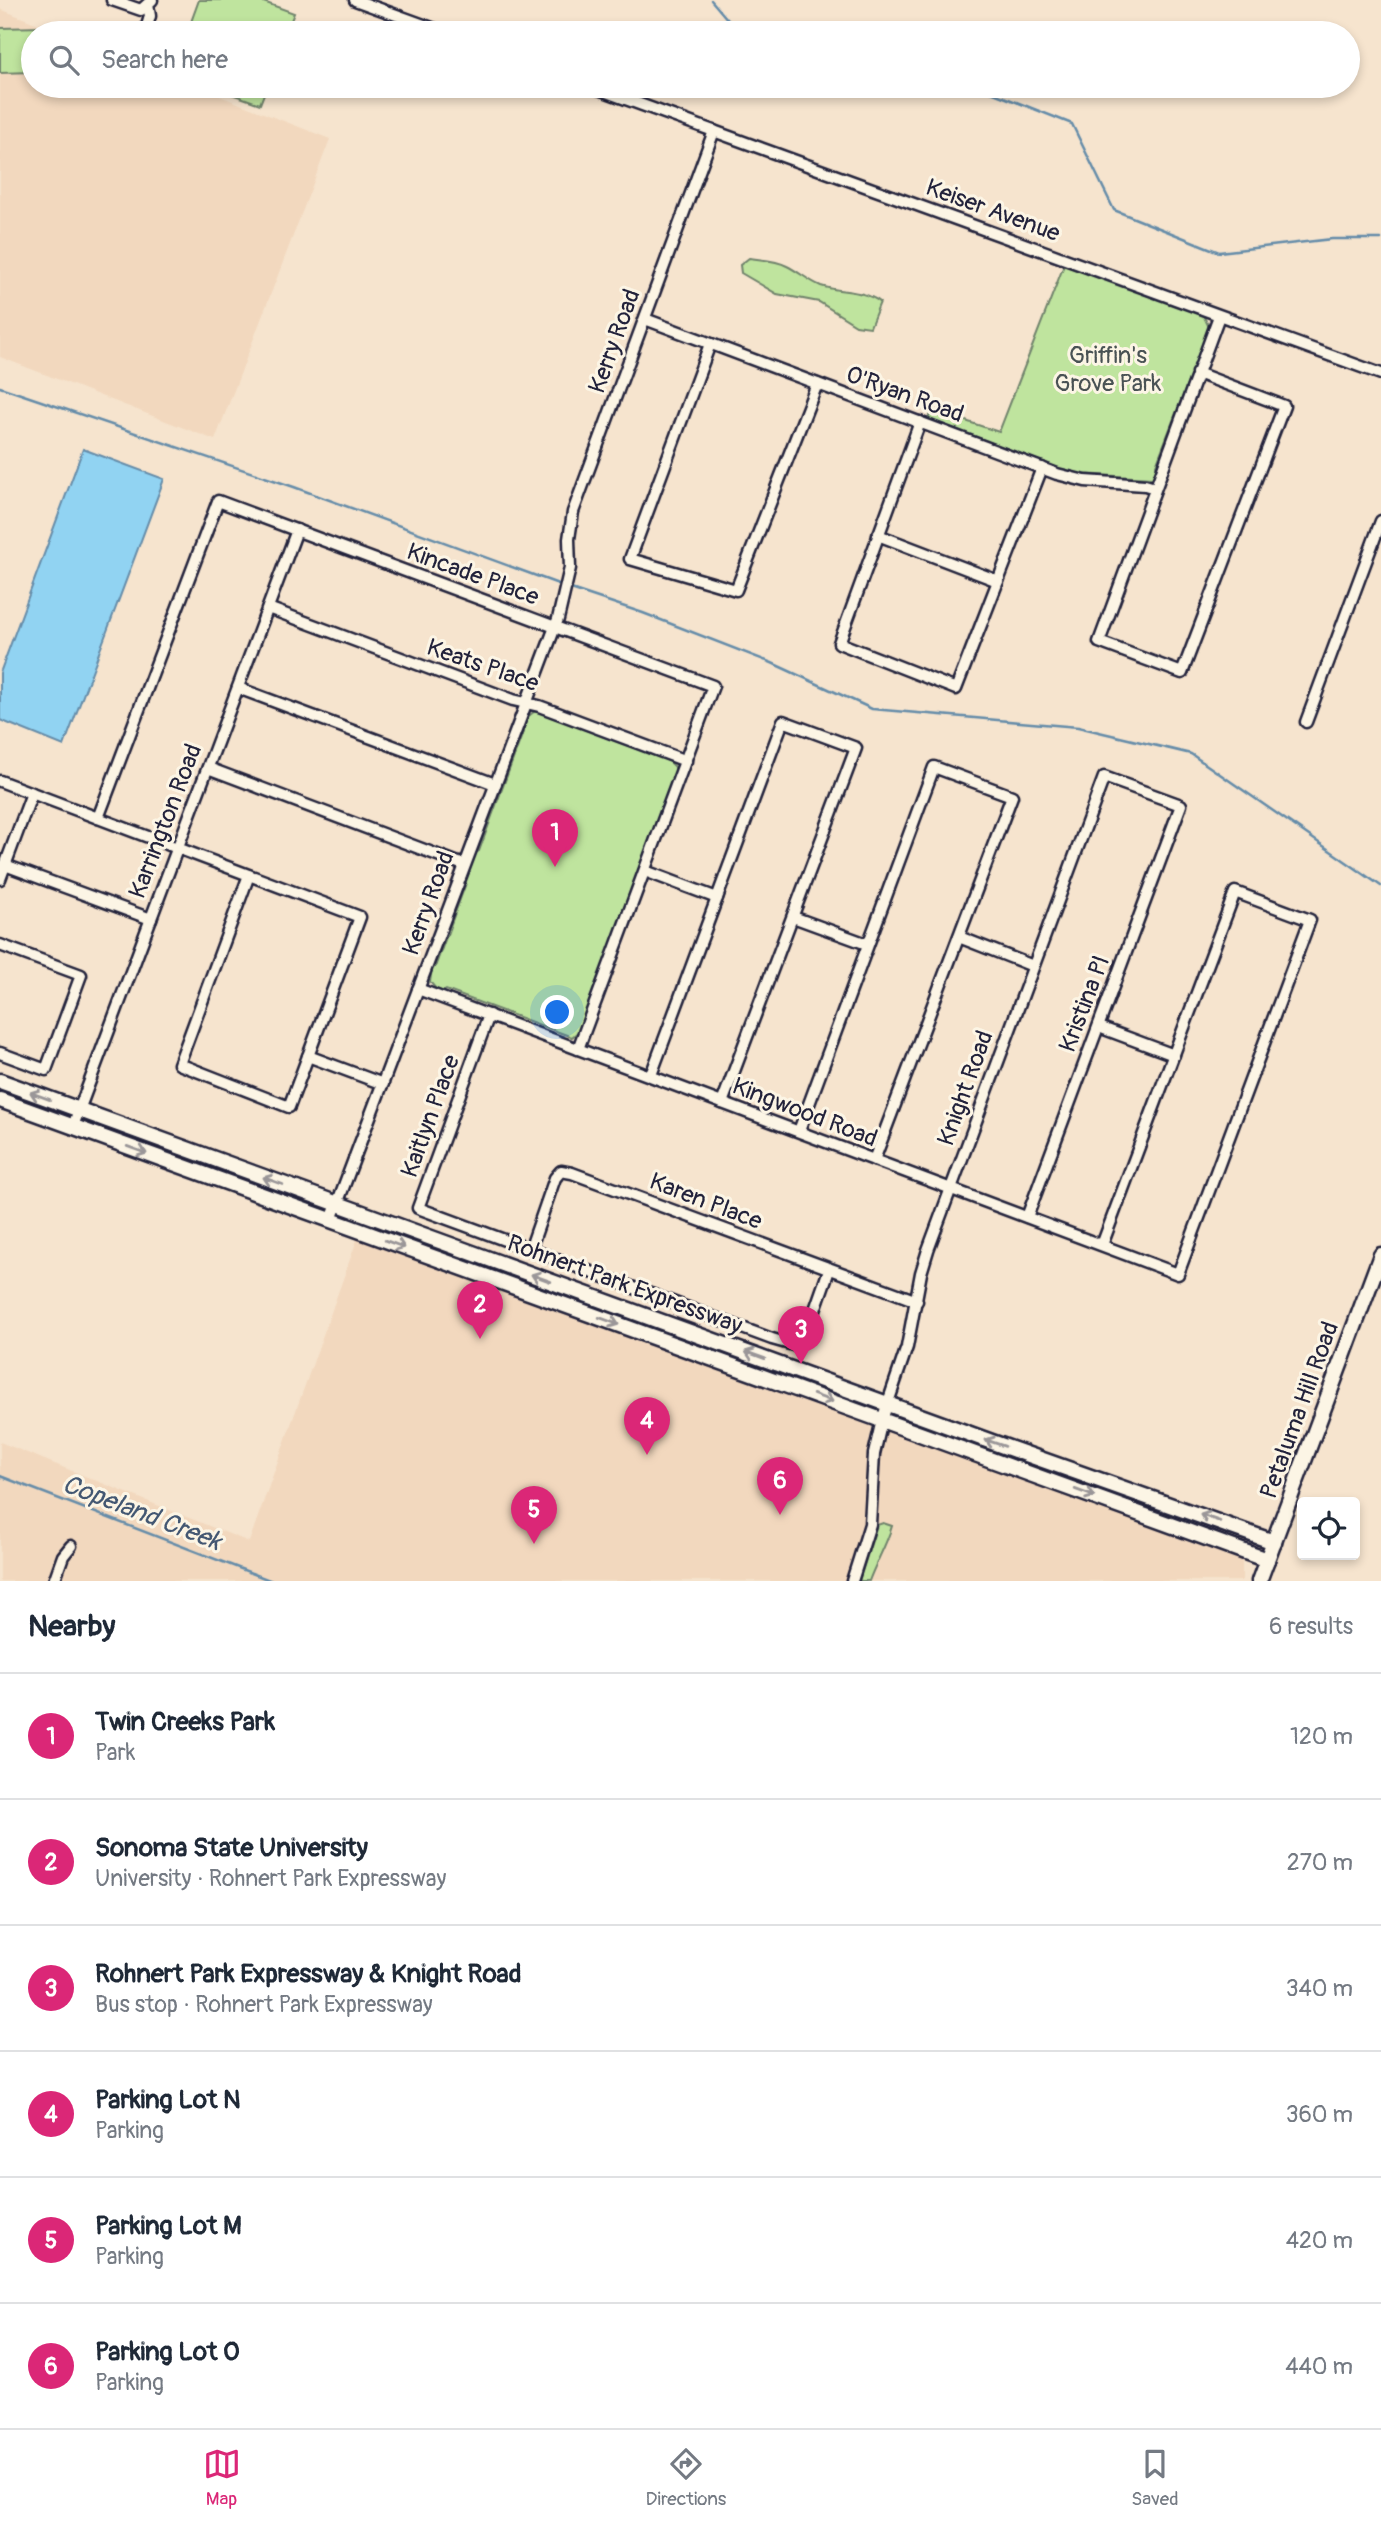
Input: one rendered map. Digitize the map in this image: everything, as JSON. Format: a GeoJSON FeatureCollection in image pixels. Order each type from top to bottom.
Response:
{"type":"FeatureCollection","features":[{"type":"Feature","properties":{"kind":"main road","name":"Rohnert Park Expressway"},"geometry":{"type":"LineString","coordinates":[[0,1081],[1274,1542]]}},
{"type":"Feature","properties":{"kind":"main road","name":"Rohnert Park Expressway"},"geometry":{"type":"LineString","coordinates":[[0,1100],[1267,1560]]}},
{"type":"Feature","properties":{"kind":"main road","name":"Petaluma Hill Road"},"geometry":{"type":"LineString","coordinates":[[1259,1581],[1381,1255]]}},
{"type":"Feature","properties":{"kind":"street"},"geometry":{"type":"LineString","coordinates":[[113,0],[141,10],[150,2]]}},
{"type":"Feature","properties":{"kind":"street"},"geometry":{"type":"LineString","coordinates":[[355,0],[413,21]]}},
{"type":"Feature","properties":{"kind":"street"},"geometry":{"type":"LineString","coordinates":[[149,21],[150,2]]}},
{"type":"Feature","properties":{"kind":"street","name":"Keiser Avenue"},"geometry":{"type":"LineString","coordinates":[[623,98],[1381,374]]}},
{"type":"Feature","properties":{"kind":"street","name":"Kerry Road"},"geometry":{"type":"LineString","coordinates":[[331,1220],[564,601],[570,568],[569,539],[573,512],[715,131]]}},
{"type":"Feature","properties":{"kind":"street"},"geometry":{"type":"LineString","coordinates":[[1197,373],[1284,406],[1182,673],[1099,642],[1197,373],[1219,316]]}},
{"type":"Feature","properties":{"kind":"street","name":"O'Ryan Road"},"geometry":{"type":"LineString","coordinates":[[645,319],[1042,468],[1085,481],[1155,488]]}},
{"type":"Feature","properties":{"kind":"street"},"geometry":{"type":"LineString","coordinates":[[710,344],[631,559],[736,590],[817,384]]}},
{"type":"Feature","properties":{"kind":"street"},"geometry":{"type":"LineString","coordinates":[[920,422],[839,643],[956,690],[1042,468]]}},
{"type":"Feature","properties":{"kind":"street","name":"Kincade Place"},"geometry":{"type":"LineString","coordinates":[[98,818],[218,501],[713,686],[686,761]]}},
{"type":"Feature","properties":{"kind":"street"},"geometry":{"type":"LineString","coordinates":[[1306,722],[1381,521]]}},
{"type":"Feature","properties":{"kind":"street","name":"Karrington Road"},"geometry":{"type":"LineString","coordinates":[[73,1126],[297,530]]}},
{"type":"Feature","properties":{"kind":"street"},"geometry":{"type":"LineString","coordinates":[[878,535],[998,581]]}},
{"type":"Feature","properties":{"kind":"street","name":"Keats Place"},"geometry":{"type":"LineString","coordinates":[[268,608],[686,761]]}},
{"type":"Feature","properties":{"kind":"street"},"geometry":{"type":"LineString","coordinates":[[237,688],[495,784]]}},
{"type":"Feature","properties":{"kind":"street"},"geometry":{"type":"LineString","coordinates":[[650,1076],[783,720],[856,748],[722,1102]]}},
{"type":"Feature","properties":{"kind":"street"},"geometry":{"type":"LineString","coordinates":[[578,1049],[686,761]]}},
{"type":"Feature","properties":{"kind":"street"},"geometry":{"type":"LineString","coordinates":[[799,1131],[934,767],[1012,796],[874,1160]]}},
{"type":"Feature","properties":{"kind":"street"},"geometry":{"type":"LineString","coordinates":[[208,768],[464,865]]}},
{"type":"Feature","properties":{"kind":"street","name":"Knight Road"},"geometry":{"type":"LineString","coordinates":[[852,1581],[870,1524],[871,1471],[882,1420],[907,1347],[921,1273],[1104,777],[1181,805]]}},
{"type":"Feature","properties":{"kind":"street"},"geometry":{"type":"LineString","coordinates":[[0,781],[178,848],[360,917],[289,1107],[178,1064],[249,875]]}},
{"type":"Feature","properties":{"kind":"street"},"geometry":{"type":"LineString","coordinates":[[0,879],[32,793]]}},
{"type":"Feature","properties":{"kind":"street","name":"Kristina Pl"},"geometry":{"type":"LineString","coordinates":[[1027,1217],[1181,805]]}},
{"type":"Feature","properties":{"kind":"street"},"geometry":{"type":"LineString","coordinates":[[5,865],[151,919]]}},
{"type":"Feature","properties":{"kind":"street"},"geometry":{"type":"LineString","coordinates":[[645,871],[717,898]]}},
{"type":"Feature","properties":{"kind":"street","name":"Kingwood Road"},"geometry":{"type":"LineString","coordinates":[[418,989],[1178,1274],[1310,920],[1235,892],[1174,1055]]}},
{"type":"Feature","properties":{"kind":"street"},"geometry":{"type":"LineString","coordinates":[[793,916],[867,944]]}},
{"type":"Feature","properties":{"kind":"street"},"geometry":{"type":"LineString","coordinates":[[959,937],[1033,966]]}},
{"type":"Feature","properties":{"kind":"street"},"geometry":{"type":"LineString","coordinates":[[0,945],[81,975],[46,1070],[0,1053]]}},
{"type":"Feature","properties":{"kind":"street","name":"Kaitlyn Place"},"geometry":{"type":"LineString","coordinates":[[489,1016],[418,1208],[797,1346],[805,1338],[830,1270]]}},
{"type":"Feature","properties":{"kind":"street"},"geometry":{"type":"LineString","coordinates":[[1098,1027],[1174,1055],[1102,1245]]}},
{"type":"Feature","properties":{"kind":"street"},"geometry":{"type":"LineString","coordinates":[[308,1056],[383,1084]]}},
{"type":"Feature","properties":{"kind":"street","name":"Karen Place"},"geometry":{"type":"LineString","coordinates":[[530,1250],[555,1178],[561,1171],[917,1301]]}},
{"type":"Feature","properties":{"kind":"street"},"geometry":{"type":"LineString","coordinates":[[54,1581],[63,1556],[71,1546]]}},
{"type":"Feature","properties":{"kind":"shaded area"},"geometry":{"type":"Polygon","coordinates":[[[0,9],[30,21],[21,21],[21,98],[225,98],[330,139],[215,440],[0,357],[0,9]]]}},
{"type":"Feature","properties":{"kind":"shaded area"},"geometry":{"type":"Polygon","coordinates":[[[358,1237],[1242,1560],[1242,1581],[0,1581],[0,1442],[249,1542],[358,1237]]]}},
{"type":"Feature","properties":{"kind":"green space"},"geometry":{"type":"Polygon","coordinates":[[[199,0],[258,0],[294,13],[291,21],[191,21],[199,0]]]}},
{"type":"Feature","properties":{"kind":"green space"},"geometry":{"type":"Polygon","coordinates":[[[0,28],[21,28],[21,72],[0,73],[0,28]]]}},
{"type":"Feature","properties":{"kind":"green space"},"geometry":{"type":"Polygon","coordinates":[[[243,98],[262,98],[260,104],[243,98]]]}},
{"type":"Feature","properties":{"kind":"green space"},"geometry":{"type":"Polygon","coordinates":[[[749,258],[778,262],[821,286],[873,298],[880,302],[870,327],[856,325],[819,302],[777,294],[741,273],[740,265],[749,258]]]}},
{"type":"Feature","properties":{"kind":"green space","name":"Griffin's Grove Park"},"geometry":{"type":"Polygon","coordinates":[[[1064,265],[1203,315],[1209,327],[1156,465],[1157,471],[1152,478],[1066,471],[928,419],[932,410],[999,432],[1064,265]]]}},
{"type":"Feature","properties":{"kind":"green space"},"geometry":{"type":"Polygon","coordinates":[[[535,711],[544,712],[669,761],[675,767],[675,774],[579,1031],[572,1037],[446,990],[443,992],[430,982],[432,968],[435,967],[475,853],[479,851],[526,718],[535,711]]]}},
{"type":"Feature","properties":{"kind":"green space"},"geometry":{"type":"Polygon","coordinates":[[[883,1523],[892,1526],[887,1540],[869,1581],[859,1581],[877,1525],[883,1523]]]}},
{"type":"Feature","properties":{"kind":"water"},"geometry":{"type":"Polygon","coordinates":[[[83,449],[164,479],[64,746],[0,720],[0,673],[83,449]]]}},
{"type":"Feature","properties":{"kind":"waterway"},"geometry":{"type":"LineString","coordinates":[[711,0],[729,21]]}},
{"type":"Feature","properties":{"kind":"waterway"},"geometry":{"type":"LineString","coordinates":[[1006,98],[1072,124],[1114,210],[1219,252],[1332,239],[1381,239]]}},
{"type":"Feature","properties":{"kind":"waterway"},"geometry":{"type":"LineString","coordinates":[[0,387],[294,487],[561,585]]}},
{"type":"Feature","properties":{"kind":"waterway"},"geometry":{"type":"LineString","coordinates":[[568,588],[643,613],[772,663],[872,709],[1078,727],[1191,754],[1381,886]]}},
{"type":"Feature","properties":{"kind":"waterway","name":"Copeland Creek"},"geometry":{"type":"LineString","coordinates":[[0,1476],[272,1581]]}},
{"type":"Feature","properties":{"kind":"place","name":"Twin Creeks Park"},"geometry":{"type":"Point","coordinates":[555,867]}},
{"type":"Feature","properties":{"kind":"place","name":"Sonoma State University"},"geometry":{"type":"Point","coordinates":[480,1339]}},
{"type":"Feature","properties":{"kind":"place","name":"Rohnert Park Expressway & Knight Road"},"geometry":{"type":"Point","coordinates":[801,1364]}},
{"type":"Feature","properties":{"kind":"place","name":"Parking Lot N"},"geometry":{"type":"Point","coordinates":[647,1455]}},
{"type":"Feature","properties":{"kind":"place","name":"Parking Lot O"},"geometry":{"type":"Point","coordinates":[780,1515]}},
{"type":"Feature","properties":{"kind":"place","name":"Parking Lot M"},"geometry":{"type":"Point","coordinates":[534,1544]}}]}
